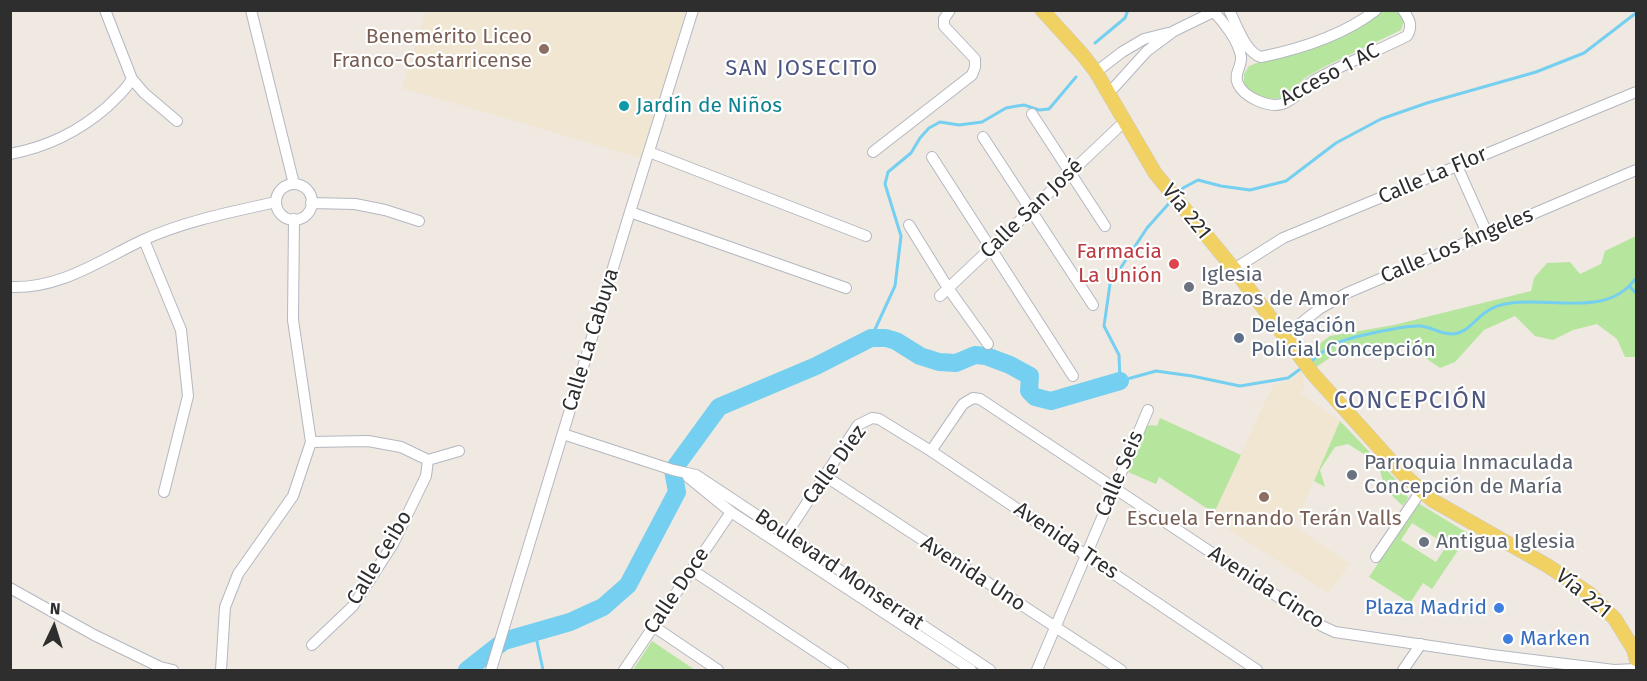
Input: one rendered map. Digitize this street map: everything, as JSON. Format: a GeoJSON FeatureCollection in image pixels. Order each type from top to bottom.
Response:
{"type":"FeatureCollection","features":[{"type":"Feature","properties":{"kind":"main road","name":"Vía 221"},"geometry":{"type":"LineString","coordinates":[[1042,10],[1096,72],[1155,173],[1286,335],[1313,374],[1394,465],[1432,500],[1548,566],[1590,594],[1615,619],[1634,650],[1636,659]]}},
{"type":"Feature","properties":{"kind":"street"},"geometry":{"type":"LineString","coordinates":[[105,10],[132,79],[144,93],[177,121]]}},
{"type":"Feature","properties":{"kind":"street"},"geometry":{"type":"LineString","coordinates":[[251,10],[294,184]]}},
{"type":"Feature","properties":{"kind":"street","name":"Calle La Cabuya"},"geometry":{"type":"LineString","coordinates":[[491,670],[693,10]]}},
{"type":"Feature","properties":{"kind":"street"},"geometry":{"type":"LineString","coordinates":[[873,152],[972,75],[975,60],[944,26],[944,19],[950,10]]}},
{"type":"Feature","properties":{"kind":"street","name":"Acceso 1 AC"},"geometry":{"type":"LineString","coordinates":[[1229,10],[1249,48],[1255,55],[1261,57],[1312,42],[1342,30],[1376,10]]}},
{"type":"Feature","properties":{"kind":"street","name":"Acceso 1 AC"},"geometry":{"type":"LineString","coordinates":[[1214,11],[1232,37],[1241,56],[1236,74],[1240,87],[1256,99],[1280,105],[1291,100],[1313,81],[1407,36],[1411,23],[1403,10]]}},
{"type":"Feature","properties":{"kind":"street"},"geometry":{"type":"LineString","coordinates":[[1109,93],[1147,51],[1174,31],[1214,11]]}},
{"type":"Feature","properties":{"kind":"street"},"geometry":{"type":"LineString","coordinates":[[1096,72],[1144,39],[1174,31]]}},
{"type":"Feature","properties":{"kind":"street"},"geometry":{"type":"LineString","coordinates":[[10,154],[33,149],[69,135],[89,122],[126,90],[132,79]]}},
{"type":"Feature","properties":{"kind":"street","name":"Calle La Flor"},"geometry":{"type":"LineString","coordinates":[[1234,269],[1283,238],[1636,92]]}},
{"type":"Feature","properties":{"kind":"street"},"geometry":{"type":"LineString","coordinates":[[1032,114],[1105,226]]}},
{"type":"Feature","properties":{"kind":"street","name":"Calle San José"},"geometry":{"type":"LineString","coordinates":[[940,296],[1125,121]]}},
{"type":"Feature","properties":{"kind":"street"},"geometry":{"type":"LineString","coordinates":[[983,137],[1093,305]]}},
{"type":"Feature","properties":{"kind":"street"},"geometry":{"type":"LineString","coordinates":[[649,152],[866,236]]}},
{"type":"Feature","properties":{"kind":"street"},"geometry":{"type":"LineString","coordinates":[[932,157],[1073,376]]}},
{"type":"Feature","properties":{"kind":"street"},"geometry":{"type":"LineString","coordinates":[[1457,165],[1487,233]]}},
{"type":"Feature","properties":{"kind":"street","name":"Calle Los Ángeles"},"geometry":{"type":"LineString","coordinates":[[1286,335],[1319,309],[1347,293],[1636,170]]}},
{"type":"Feature","properties":{"kind":"street"},"geometry":{"type":"LineString","coordinates":[[294,184],[309,192],[311,203],[304,216],[294,219],[283,216],[277,207],[276,196],[283,187],[294,184]]}},
{"type":"Feature","properties":{"kind":"street"},"geometry":{"type":"LineString","coordinates":[[10,287],[22,288],[55,281],[88,270],[144,240],[210,217],[276,202]]}},
{"type":"Feature","properties":{"kind":"street"},"geometry":{"type":"LineString","coordinates":[[311,203],[356,204],[419,221]]}},
{"type":"Feature","properties":{"kind":"street"},"geometry":{"type":"LineString","coordinates":[[630,212],[846,288]]}},
{"type":"Feature","properties":{"kind":"street"},"geometry":{"type":"LineString","coordinates":[[221,670],[225,607],[238,574],[293,496],[311,442],[293,320],[294,219]]}},
{"type":"Feature","properties":{"kind":"street"},"geometry":{"type":"LineString","coordinates":[[909,225],[948,288],[988,344]]}},
{"type":"Feature","properties":{"kind":"street"},"geometry":{"type":"LineString","coordinates":[[144,240],[181,330],[188,396],[164,492]]}},
{"type":"Feature","properties":{"kind":"street","name":"Avenida Cinco"},"geometry":{"type":"LineString","coordinates":[[931,451],[963,404],[973,398],[986,401],[1114,489],[1322,626],[1335,632],[1614,670],[1636,669]]}},
{"type":"Feature","properties":{"kind":"street","name":"Calle Seis"},"geometry":{"type":"LineString","coordinates":[[1037,670],[1148,410]]}},
{"type":"Feature","properties":{"kind":"street","name":"Avenida Tres"},"geometry":{"type":"LineString","coordinates":[[872,418],[885,422],[931,451],[1257,670]]}},
{"type":"Feature","properties":{"kind":"street","name":"Calle Diez"},"geometry":{"type":"LineString","coordinates":[[783,539],[858,425],[872,418]]}},
{"type":"Feature","properties":{"kind":"street","name":"Boulevard Monserrat"},"geometry":{"type":"LineString","coordinates":[[563,434],[686,474],[696,475],[783,539],[971,670]]}},
{"type":"Feature","properties":{"kind":"street"},"geometry":{"type":"LineString","coordinates":[[311,442],[368,441],[401,447],[428,460],[459,451]]}},
{"type":"Feature","properties":{"kind":"street","name":"Calle Ceibo"},"geometry":{"type":"LineString","coordinates":[[312,645],[353,606],[393,544],[426,476],[428,460]]}},
{"type":"Feature","properties":{"kind":"street","name":"Boulevard Monserrat"},"geometry":{"type":"LineString","coordinates":[[686,474],[731,512],[783,539],[990,670]]}},
{"type":"Feature","properties":{"kind":"street","name":"Avenida Uno"},"geometry":{"type":"LineString","coordinates":[[825,476],[1121,670]]}},
{"type":"Feature","properties":{"kind":"street"},"geometry":{"type":"LineString","coordinates":[[1376,557],[1421,491]]}},
{"type":"Feature","properties":{"kind":"street","name":"Calle Doce"},"geometry":{"type":"LineString","coordinates":[[624,670],[731,512]]}},
{"type":"Feature","properties":{"kind":"street"},"geometry":{"type":"LineString","coordinates":[[692,570],[843,670]]}},
{"type":"Feature","properties":{"kind":"street"},"geometry":{"type":"LineString","coordinates":[[10,588],[94,635],[160,667],[173,670]]}},
{"type":"Feature","properties":{"kind":"street"},"geometry":{"type":"LineString","coordinates":[[653,626],[718,670]]}},
{"type":"Feature","properties":{"kind":"street"},"geometry":{"type":"LineString","coordinates":[[1403,670],[1421,644]]}},
{"type":"Feature","properties":{"kind":"shaded area","name":"Benemérito Liceo Franco-Costarricense"},"geometry":{"type":"Polygon","coordinates":[[[426,11],[686,11],[641,158],[402,88],[426,11]]]}},
{"type":"Feature","properties":{"kind":"shaded area","name":"Escuela Fernando Terán Valls"},"geometry":{"type":"Polygon","coordinates":[[[1302,370],[1304,386],[1301,394],[1340,421],[1294,526],[1350,564],[1328,593],[1211,518],[1273,385],[1291,380],[1302,370]]]}},
{"type":"Feature","properties":{"kind":"green space"},"geometry":{"type":"Polygon","coordinates":[[[1382,11],[1399,11],[1404,21],[1401,30],[1306,77],[1283,98],[1261,97],[1252,92],[1244,83],[1244,74],[1249,66],[1367,22],[1382,11]]]}},
{"type":"Feature","properties":{"kind":"green space"},"geometry":{"type":"Polygon","coordinates":[[[1636,236],[1636,357],[1625,357],[1617,339],[1597,324],[1573,330],[1553,340],[1535,336],[1515,316],[1484,330],[1455,362],[1440,368],[1407,345],[1338,352],[1315,368],[1305,355],[1330,336],[1394,325],[1531,291],[1534,278],[1547,263],[1570,262],[1580,274],[1601,264],[1605,251],[1636,236]]]}},
{"type":"Feature","properties":{"kind":"green space"},"geometry":{"type":"Polygon","coordinates":[[[1160,418],[1241,455],[1214,513],[1159,477],[1156,484],[1128,472],[1147,426],[1157,426],[1160,418]]]}},
{"type":"Feature","properties":{"kind":"green space"},"geometry":{"type":"Polygon","coordinates":[[[1340,421],[1403,487],[1408,498],[1403,506],[1385,489],[1378,463],[1348,444],[1335,447],[1320,470],[1325,487],[1314,481],[1340,421]]]}},
{"type":"Feature","properties":{"kind":"green space"},"geometry":{"type":"Polygon","coordinates":[[[1418,503],[1469,534],[1432,589],[1423,583],[1410,603],[1369,577],[1418,503]],[[1412,523],[1401,540],[1436,562],[1447,545],[1412,523]]]}},
{"type":"Feature","properties":{"kind":"green space"},"geometry":{"type":"Polygon","coordinates":[[[652,641],[695,670],[633,670],[652,641]]]}},
{"type":"Feature","properties":{"kind":"waterway"},"geometry":{"type":"LineString","coordinates":[[1095,43],[1125,18],[1128,10]]}},
{"type":"Feature","properties":{"kind":"waterway"},"geometry":{"type":"LineString","coordinates":[[1178,193],[1198,180],[1250,190],[1286,181],[1336,143],[1381,119],[1427,103],[1536,72],[1584,53],[1636,13]]}},
{"type":"Feature","properties":{"kind":"waterway"},"geometry":{"type":"LineString","coordinates":[[871,338],[895,286],[901,236],[885,184],[888,172],[911,153],[929,128],[940,122],[959,125],[982,122],[1006,108],[1024,105],[1039,110],[1049,109],[1076,77]]}},
{"type":"Feature","properties":{"kind":"waterway"},"geometry":{"type":"LineString","coordinates":[[1172,200],[1147,228],[1110,284],[1104,326],[1119,355],[1120,381],[1156,371],[1240,386],[1288,378],[1303,367]]}},
{"type":"Feature","properties":{"kind":"waterway"},"geometry":{"type":"LineString","coordinates":[[1309,363],[1335,344],[1352,338],[1413,326],[1448,334],[1458,333],[1498,306],[1527,302],[1595,302],[1611,298],[1624,290],[1636,278]]}},
{"type":"Feature","properties":{"kind":"waterway"},"geometry":{"type":"LineString","coordinates":[[1630,287],[1636,293]]}},
{"type":"Feature","properties":{"kind":"waterway"},"geometry":{"type":"LineString","coordinates":[[467,670],[504,641],[570,622],[603,607],[628,585],[677,492],[673,470],[719,407],[816,366],[871,338],[896,341],[920,356],[939,362],[956,363],[975,355],[986,356],[1030,376],[1029,391],[1035,397],[1051,401],[1120,381]]}},
{"type":"Feature","properties":{"kind":"waterway"},"geometry":{"type":"LineString","coordinates":[[535,632],[543,670]]}},
{"type":"Feature","properties":{"kind":"place","name":"Benemérito Liceo Franco-Costarricense"},"geometry":{"type":"Point","coordinates":[544,49]}},
{"type":"Feature","properties":{"kind":"place","name":"Jardín de Niños"},"geometry":{"type":"Point","coordinates":[624,106]}},
{"type":"Feature","properties":{"kind":"place","name":"Farmacia La Unión"},"geometry":{"type":"Point","coordinates":[1174,264]}},
{"type":"Feature","properties":{"kind":"place","name":"Iglesia Brazos de Amor"},"geometry":{"type":"Point","coordinates":[1189,287]}},
{"type":"Feature","properties":{"kind":"place","name":"Delegación Policial Concepción"},"geometry":{"type":"Point","coordinates":[1239,338]}},
{"type":"Feature","properties":{"kind":"place","name":"Parroquia Inmaculada Concepción de María"},"geometry":{"type":"Point","coordinates":[1352,475]}},
{"type":"Feature","properties":{"kind":"place","name":"Escuela Fernando Terán Valls"},"geometry":{"type":"Point","coordinates":[1264,497]}},
{"type":"Feature","properties":{"kind":"place","name":"Antigua Iglesia"},"geometry":{"type":"Point","coordinates":[1424,542]}},
{"type":"Feature","properties":{"kind":"place","name":"Plaza Madrid"},"geometry":{"type":"Point","coordinates":[1499,608]}},
{"type":"Feature","properties":{"kind":"place","name":"Marken"},"geometry":{"type":"Point","coordinates":[1508,639]}},
{"type":"Feature","properties":{"kind":"district","name":"SAN JOSECITO"},"geometry":{"type":"Point","coordinates":[802,69]}},
{"type":"Feature","properties":{"kind":"district","name":"CONCEPCIÓN"},"geometry":{"type":"Point","coordinates":[1411,401]}}]}
